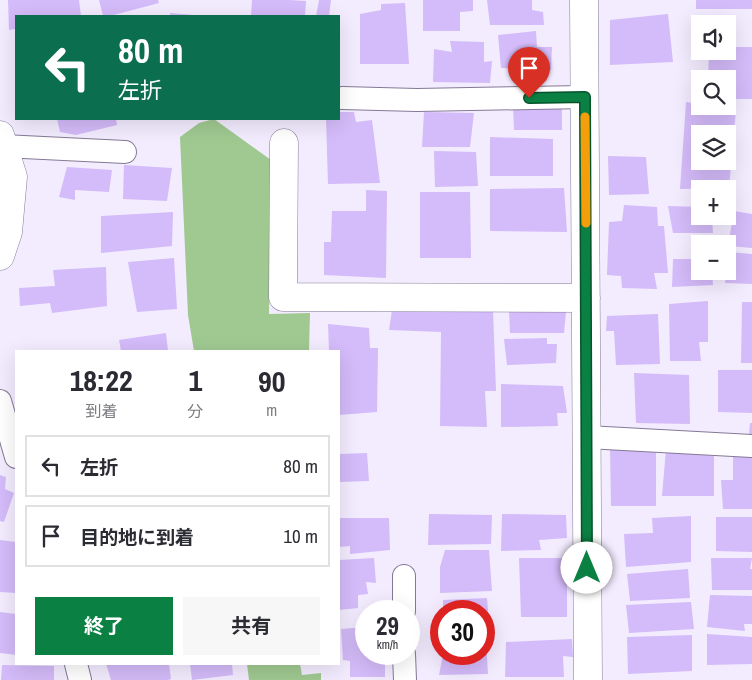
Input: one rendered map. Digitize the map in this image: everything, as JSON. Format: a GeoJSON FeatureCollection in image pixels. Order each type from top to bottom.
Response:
{"type":"FeatureCollection","features":[{"type":"Feature","properties":{"kind":"street"},"geometry":{"type":"LineString","coordinates":[[584,0],[588,680]]}},
{"type":"Feature","properties":{"kind":"street"},"geometry":{"type":"LineString","coordinates":[[0,256],[8,232],[13,178],[2,140]]}},
{"type":"Feature","properties":{"kind":"street"},"geometry":{"type":"LineString","coordinates":[[284,143],[283,297],[586,298]]}},
{"type":"Feature","properties":{"kind":"lane"},"geometry":{"type":"LineString","coordinates":[[342,98],[417,100],[585,97]]}},
{"type":"Feature","properties":{"kind":"lane"},"geometry":{"type":"LineString","coordinates":[[2,140],[124,152]]}},
{"type":"Feature","properties":{"kind":"lane"},"geometry":{"type":"LineString","coordinates":[[0,401],[15,453]]}},
{"type":"Feature","properties":{"kind":"lane"},"geometry":{"type":"LineString","coordinates":[[587,437],[752,446]]}},
{"type":"Feature","properties":{"kind":"lane"},"geometry":{"type":"LineString","coordinates":[[404,576],[404,600]]}},
{"type":"Feature","properties":{"kind":"lane"},"geometry":{"type":"LineString","coordinates":[[76,665],[80,680]]}},
{"type":"Feature","properties":{"kind":"lane"},"geometry":{"type":"LineString","coordinates":[[404,665],[405,680]]}},
{"type":"Feature","properties":{"kind":"green space"},"geometry":{"type":"Polygon","coordinates":[[[215,120],[271,160],[269,314],[310,313],[309,350],[194,350],[188,315],[180,137],[199,123],[215,120]]]}},
{"type":"Feature","properties":{"kind":"green space"},"geometry":{"type":"Polygon","coordinates":[[[247,665],[300,665],[302,675],[321,673],[321,680],[249,680],[247,665]]]}},
{"type":"Feature","properties":{"kind":"building"},"geometry":{"type":"Polygon","coordinates":[[[8,0],[79,0],[81,15],[15,15],[15,29],[9,30],[8,0]]]}},
{"type":"Feature","properties":{"kind":"building"},"geometry":{"type":"Polygon","coordinates":[[[99,0],[158,0],[159,3],[114,15],[103,15],[99,0]]]}},
{"type":"Feature","properties":{"kind":"building"},"geometry":{"type":"Polygon","coordinates":[[[252,0],[306,1],[305,15],[251,15],[252,0]]]}},
{"type":"Feature","properties":{"kind":"building"},"geometry":{"type":"Polygon","coordinates":[[[319,0],[331,0],[329,15],[316,15],[319,0]]]}},
{"type":"Feature","properties":{"kind":"building"},"geometry":{"type":"Polygon","coordinates":[[[423,0],[473,0],[473,11],[460,12],[460,31],[423,31],[423,0]]]}},
{"type":"Feature","properties":{"kind":"building"},"geometry":{"type":"Polygon","coordinates":[[[487,0],[532,0],[532,10],[543,12],[544,25],[490,25],[487,0]]]}},
{"type":"Feature","properties":{"kind":"building"},"geometry":{"type":"Polygon","coordinates":[[[696,0],[752,0],[752,9],[696,9],[696,0]]]}},
{"type":"Feature","properties":{"kind":"building"},"geometry":{"type":"Polygon","coordinates":[[[405,3],[409,64],[360,64],[360,14],[381,10],[381,4],[405,3]]]}},
{"type":"Feature","properties":{"kind":"building"},"geometry":{"type":"Polygon","coordinates":[[[170,13],[194,15],[170,15],[170,13]]]}},
{"type":"Feature","properties":{"kind":"building"},"geometry":{"type":"Polygon","coordinates":[[[668,14],[673,62],[610,65],[610,20],[668,14]]]}},
{"type":"Feature","properties":{"kind":"building"},"geometry":{"type":"Polygon","coordinates":[[[536,31],[537,47],[552,47],[551,70],[501,68],[498,35],[536,31]]]}},
{"type":"Feature","properties":{"kind":"building"},"geometry":{"type":"Polygon","coordinates":[[[450,41],[484,42],[484,62],[492,61],[490,83],[433,82],[434,49],[452,52],[450,41]]]}},
{"type":"Feature","properties":{"kind":"building"},"geometry":{"type":"Polygon","coordinates":[[[736,47],[752,47],[752,99],[736,99],[736,70],[708,70],[709,60],[736,60],[736,47]]]}},
{"type":"Feature","properties":{"kind":"building"},"geometry":{"type":"Polygon","coordinates":[[[686,102],[691,103],[691,115],[736,115],[735,125],[691,125],[691,170],[731,170],[730,180],[691,180],[691,189],[680,189],[686,102]]]}},
{"type":"Feature","properties":{"kind":"building"},"geometry":{"type":"Polygon","coordinates":[[[513,106],[562,109],[562,130],[514,130],[513,106]]]}},
{"type":"Feature","properties":{"kind":"building"},"geometry":{"type":"Polygon","coordinates":[[[340,112],[354,112],[356,122],[372,120],[380,183],[328,184],[326,120],[340,120],[340,112]]]}},
{"type":"Feature","properties":{"kind":"building"},"geometry":{"type":"Polygon","coordinates":[[[424,112],[474,113],[470,147],[422,147],[424,112]]]}},
{"type":"Feature","properties":{"kind":"building"},"geometry":{"type":"Polygon","coordinates":[[[57,120],[116,120],[117,125],[76,135],[60,132],[57,120]]]}},
{"type":"Feature","properties":{"kind":"building"},"geometry":{"type":"Polygon","coordinates":[[[490,137],[553,139],[553,176],[490,176],[490,137]]]}},
{"type":"Feature","properties":{"kind":"building"},"geometry":{"type":"Polygon","coordinates":[[[434,151],[476,152],[478,186],[435,187],[434,151]]]}},
{"type":"Feature","properties":{"kind":"building"},"geometry":{"type":"Polygon","coordinates":[[[608,156],[646,157],[649,194],[609,195],[608,156]]]}},
{"type":"Feature","properties":{"kind":"building"},"geometry":{"type":"Polygon","coordinates":[[[124,165],[172,168],[167,201],[123,199],[124,165]]]}},
{"type":"Feature","properties":{"kind":"building"},"geometry":{"type":"Polygon","coordinates":[[[67,167],[112,170],[109,192],[75,190],[75,200],[59,197],[67,167]]]}},
{"type":"Feature","properties":{"kind":"building"},"geometry":{"type":"Polygon","coordinates":[[[564,188],[567,232],[490,231],[490,189],[564,188]]]}},
{"type":"Feature","properties":{"kind":"building"},"geometry":{"type":"Polygon","coordinates":[[[366,190],[387,191],[386,278],[324,275],[324,242],[331,242],[332,211],[366,211],[366,190]]]}},
{"type":"Feature","properties":{"kind":"building"},"geometry":{"type":"Polygon","coordinates":[[[420,192],[470,192],[471,258],[420,258],[420,192]]]}},
{"type":"Feature","properties":{"kind":"building"},"geometry":{"type":"Polygon","coordinates":[[[624,205],[657,207],[658,226],[664,226],[668,273],[654,273],[657,289],[622,288],[621,276],[607,275],[609,222],[622,221],[624,205]]]}},
{"type":"Feature","properties":{"kind":"building"},"geometry":{"type":"Polygon","coordinates":[[[668,206],[691,207],[691,225],[713,225],[713,233],[673,233],[668,206]]]}},
{"type":"Feature","properties":{"kind":"building"},"geometry":{"type":"Polygon","coordinates":[[[736,211],[752,214],[752,248],[736,247],[736,235],[730,235],[732,225],[736,225],[736,211]]]}},
{"type":"Feature","properties":{"kind":"building"},"geometry":{"type":"Polygon","coordinates":[[[173,212],[172,246],[101,253],[101,216],[173,212]]]}},
{"type":"Feature","properties":{"kind":"building"},"geometry":{"type":"Polygon","coordinates":[[[736,253],[752,254],[752,284],[725,283],[725,280],[736,280],[736,253]]]}},
{"type":"Feature","properties":{"kind":"building"},"geometry":{"type":"Polygon","coordinates":[[[174,258],[177,309],[137,312],[128,262],[174,258]]]}},
{"type":"Feature","properties":{"kind":"building"},"geometry":{"type":"Polygon","coordinates":[[[673,259],[691,259],[691,280],[713,280],[713,285],[672,287],[673,259]]]}},
{"type":"Feature","properties":{"kind":"building"},"geometry":{"type":"Polygon","coordinates":[[[106,267],[107,306],[52,313],[50,303],[20,306],[19,288],[55,286],[53,270],[106,267]]]}},
{"type":"Feature","properties":{"kind":"building"},"geometry":{"type":"Polygon","coordinates":[[[708,301],[708,342],[699,342],[701,361],[670,361],[669,304],[708,301]]]}},
{"type":"Feature","properties":{"kind":"building"},"geometry":{"type":"Polygon","coordinates":[[[742,302],[752,302],[752,363],[741,363],[742,302]]]}},
{"type":"Feature","properties":{"kind":"building"},"geometry":{"type":"Polygon","coordinates":[[[509,309],[566,312],[564,333],[510,333],[509,309]]]}},
{"type":"Feature","properties":{"kind":"building"},"geometry":{"type":"Polygon","coordinates":[[[392,310],[493,310],[496,391],[485,391],[487,427],[440,426],[441,332],[389,330],[392,310]]]}},
{"type":"Feature","properties":{"kind":"building"},"geometry":{"type":"Polygon","coordinates":[[[658,314],[660,364],[616,365],[614,331],[606,331],[607,316],[658,314]]]}},
{"type":"Feature","properties":{"kind":"building"},"geometry":{"type":"Polygon","coordinates":[[[328,324],[369,328],[370,348],[378,348],[377,412],[340,415],[340,350],[329,350],[328,324]]]}},
{"type":"Feature","properties":{"kind":"building"},"geometry":{"type":"Polygon","coordinates":[[[166,333],[168,350],[121,350],[119,340],[166,333]]]}},
{"type":"Feature","properties":{"kind":"building"},"geometry":{"type":"Polygon","coordinates":[[[547,338],[547,344],[557,344],[556,363],[507,365],[504,339],[547,338]]]}},
{"type":"Feature","properties":{"kind":"building"},"geometry":{"type":"Polygon","coordinates":[[[718,370],[752,370],[752,413],[718,412],[718,370]]]}},
{"type":"Feature","properties":{"kind":"building"},"geometry":{"type":"Polygon","coordinates":[[[634,373],[689,375],[690,424],[636,423],[634,373]]]}},
{"type":"Feature","properties":{"kind":"building"},"geometry":{"type":"Polygon","coordinates":[[[501,384],[563,386],[567,413],[557,413],[558,426],[501,427],[501,384]]]}},
{"type":"Feature","properties":{"kind":"building"},"geometry":{"type":"Polygon","coordinates":[[[750,423],[752,423],[752,434],[749,434],[750,423]]]}},
{"type":"Feature","properties":{"kind":"building"},"geometry":{"type":"Polygon","coordinates":[[[610,447],[656,447],[656,506],[611,506],[610,447]]]}},
{"type":"Feature","properties":{"kind":"building"},"geometry":{"type":"Polygon","coordinates":[[[666,449],[714,456],[714,496],[662,496],[666,449]]]}},
{"type":"Feature","properties":{"kind":"building"},"geometry":{"type":"Polygon","coordinates":[[[367,453],[369,481],[340,482],[340,454],[367,453]]]}},
{"type":"Feature","properties":{"kind":"building"},"geometry":{"type":"Polygon","coordinates":[[[733,456],[752,457],[752,509],[723,509],[721,480],[733,480],[733,456]]]}},
{"type":"Feature","properties":{"kind":"building"},"geometry":{"type":"Polygon","coordinates":[[[0,475],[6,477],[5,489],[14,493],[4,522],[0,521],[0,475]]]}},
{"type":"Feature","properties":{"kind":"building"},"geometry":{"type":"Polygon","coordinates":[[[429,514],[492,515],[491,544],[428,545],[429,514]]]}},
{"type":"Feature","properties":{"kind":"building"},"geometry":{"type":"Polygon","coordinates":[[[502,514],[566,515],[567,538],[539,540],[541,550],[501,551],[502,514]]]}},
{"type":"Feature","properties":{"kind":"building"},"geometry":{"type":"Polygon","coordinates":[[[691,516],[691,562],[626,567],[624,534],[653,533],[652,518],[691,516]]]}},
{"type":"Feature","properties":{"kind":"building"},"geometry":{"type":"Polygon","coordinates":[[[716,517],[752,517],[752,552],[716,551],[716,517]]]}},
{"type":"Feature","properties":{"kind":"building"},"geometry":{"type":"Polygon","coordinates":[[[340,518],[389,518],[390,550],[350,554],[350,546],[340,547],[340,518]]]}},
{"type":"Feature","properties":{"kind":"building"},"geometry":{"type":"Polygon","coordinates":[[[0,540],[15,542],[15,593],[0,592],[0,540]]]}},
{"type":"Feature","properties":{"kind":"building"},"geometry":{"type":"Polygon","coordinates":[[[445,550],[489,550],[492,591],[440,593],[440,567],[445,550]]]}},
{"type":"Feature","properties":{"kind":"building"},"geometry":{"type":"Polygon","coordinates":[[[374,558],[376,583],[366,582],[368,594],[358,595],[358,600],[355,600],[355,608],[340,610],[340,560],[374,558]]]}},
{"type":"Feature","properties":{"kind":"building"},"geometry":{"type":"Polygon","coordinates":[[[519,558],[567,558],[567,617],[521,617],[519,558]]]}},
{"type":"Feature","properties":{"kind":"building"},"geometry":{"type":"Polygon","coordinates":[[[711,558],[752,558],[750,569],[752,569],[752,590],[712,590],[711,558]]]}},
{"type":"Feature","properties":{"kind":"building"},"geometry":{"type":"Polygon","coordinates":[[[688,569],[690,598],[630,601],[627,574],[688,569]]]}},
{"type":"Feature","properties":{"kind":"building"},"geometry":{"type":"Polygon","coordinates":[[[710,595],[752,596],[752,624],[744,624],[745,631],[707,627],[710,595]]]}},
{"type":"Feature","properties":{"kind":"building"},"geometry":{"type":"Polygon","coordinates":[[[487,598],[487,600],[443,600],[487,598]]]}},
{"type":"Feature","properties":{"kind":"building"},"geometry":{"type":"Polygon","coordinates":[[[691,602],[694,629],[629,633],[626,605],[691,602]]]}},
{"type":"Feature","properties":{"kind":"building"},"geometry":{"type":"Polygon","coordinates":[[[0,612],[15,614],[15,655],[0,653],[0,612]]]}},
{"type":"Feature","properties":{"kind":"building"},"geometry":{"type":"Polygon","coordinates":[[[355,628],[355,665],[385,665],[385,677],[350,677],[350,661],[343,660],[341,629],[355,628]]]}},
{"type":"Feature","properties":{"kind":"building"},"geometry":{"type":"Polygon","coordinates":[[[707,634],[752,637],[752,664],[707,665],[707,634]]]}},
{"type":"Feature","properties":{"kind":"building"},"geometry":{"type":"Polygon","coordinates":[[[692,635],[692,671],[628,674],[627,637],[692,635]]]}},
{"type":"Feature","properties":{"kind":"building"},"geometry":{"type":"Polygon","coordinates":[[[572,639],[573,657],[563,656],[564,677],[505,677],[506,642],[572,639]]]}},
{"type":"Feature","properties":{"kind":"building"},"geometry":{"type":"Polygon","coordinates":[[[2,665],[54,666],[54,680],[1,680],[2,665]]]}},
{"type":"Feature","properties":{"kind":"building"},"geometry":{"type":"Polygon","coordinates":[[[106,665],[169,665],[171,679],[168,680],[111,680],[106,665]]]}},
{"type":"Feature","properties":{"kind":"building"},"geometry":{"type":"Polygon","coordinates":[[[190,665],[232,665],[233,675],[192,680],[190,665]]]}},
{"type":"Feature","properties":{"kind":"building"},"geometry":{"type":"Polygon","coordinates":[[[441,665],[487,665],[488,674],[439,675],[441,665]]]}},
{"type":"Feature","properties":{"kind":"slow traffic"},"geometry":{"type":"LineString","coordinates":[[585,117],[586,223]]}},
{"type":"Feature","properties":{"kind":"route"},"geometry":{"type":"LineString","coordinates":[[529,98],[585,97],[587,568]]}}]}
